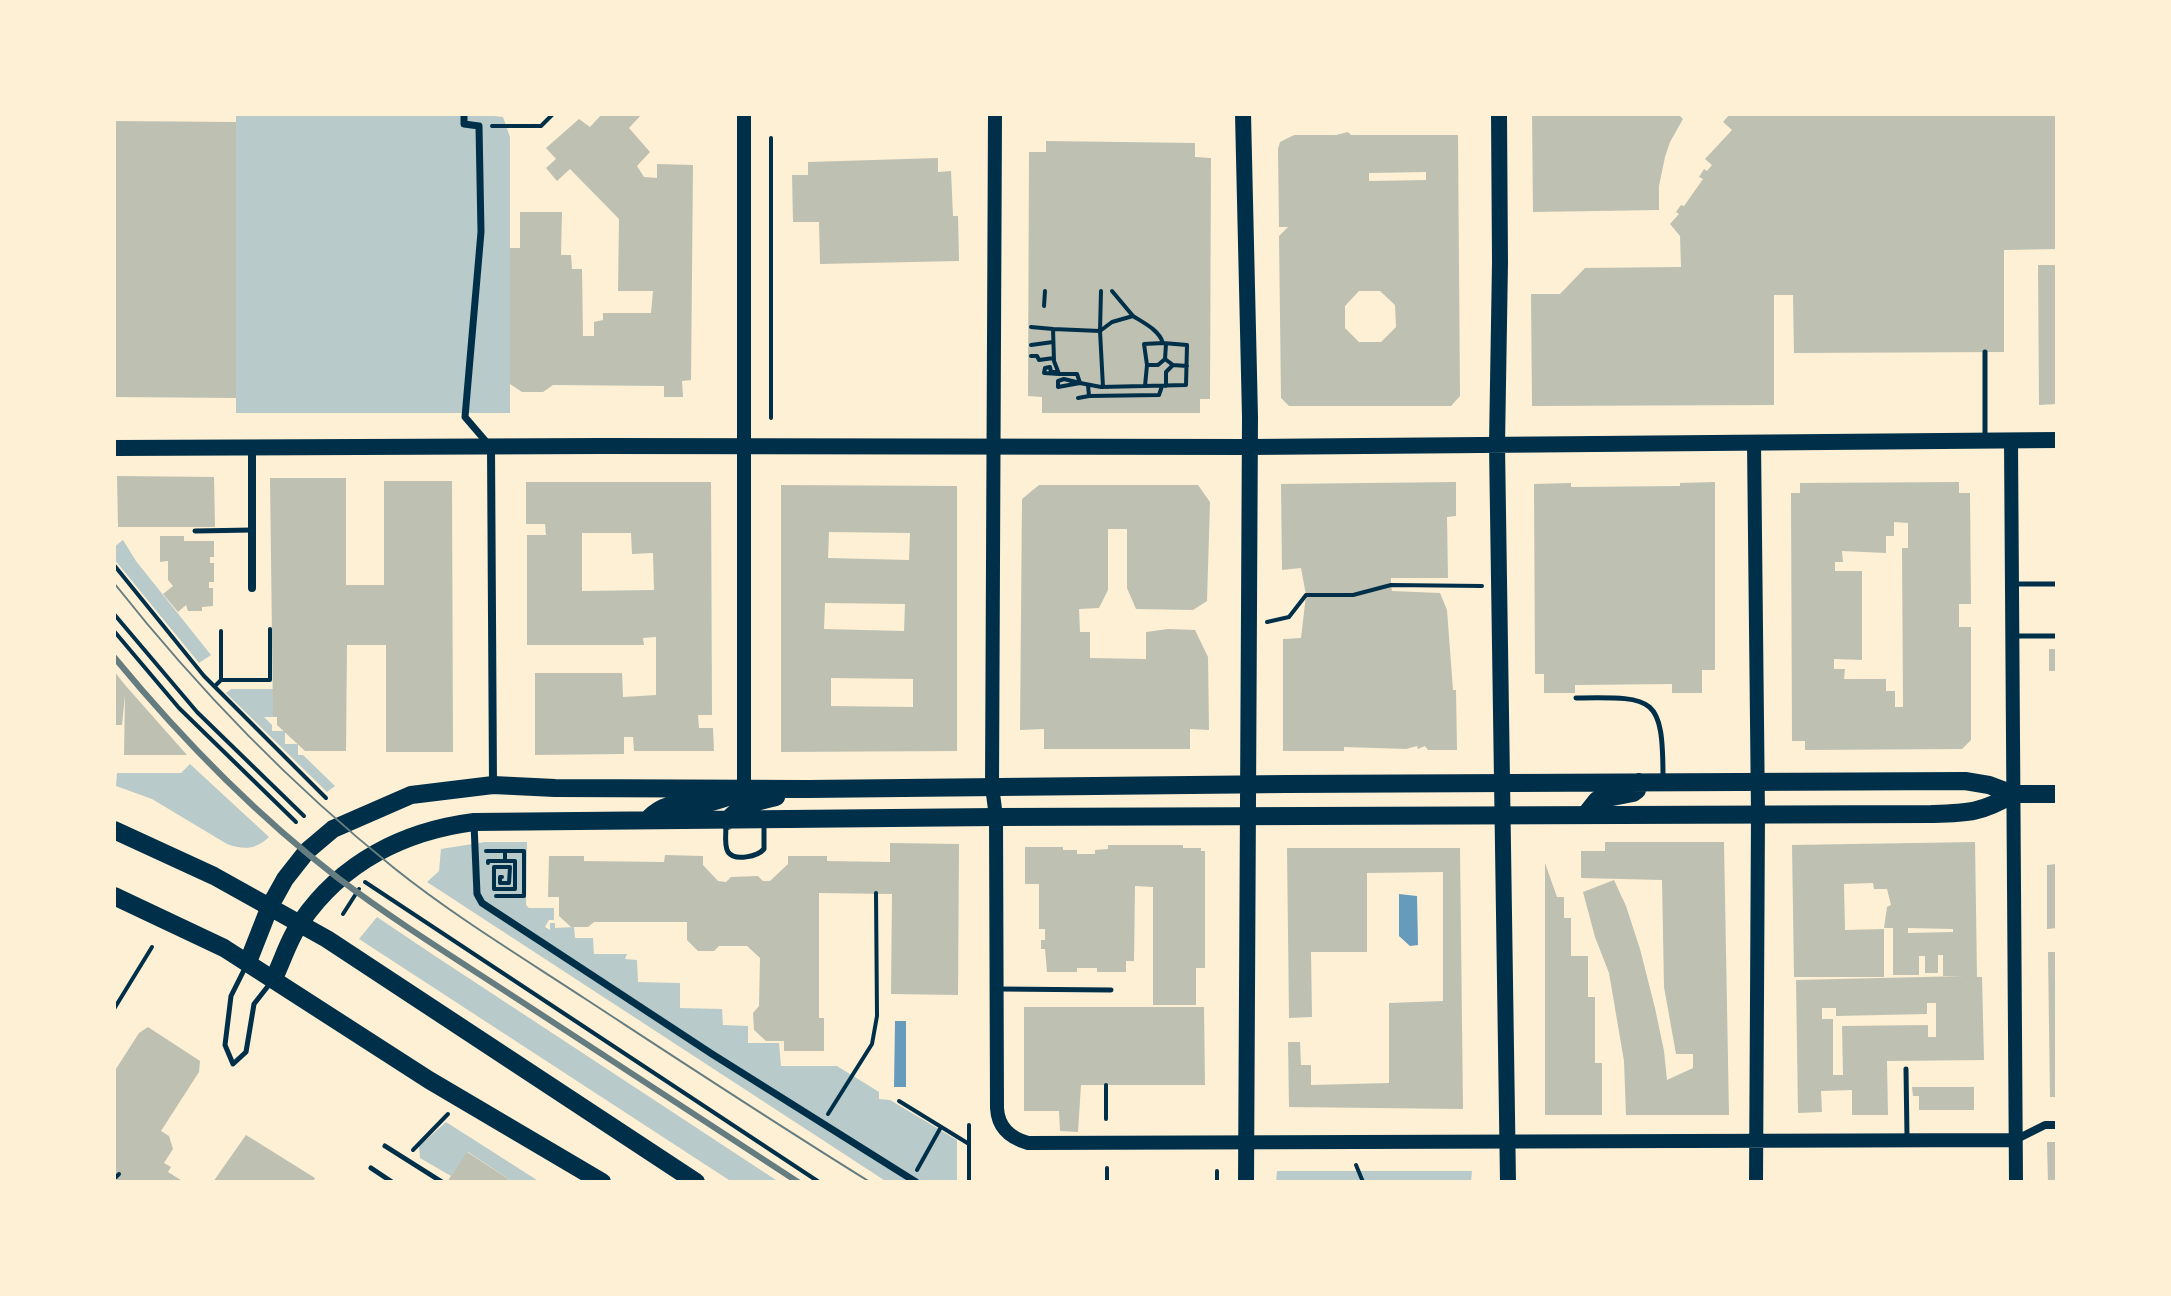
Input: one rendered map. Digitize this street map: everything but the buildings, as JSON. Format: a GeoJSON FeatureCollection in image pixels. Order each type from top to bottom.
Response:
{"type":"FeatureCollection","features":[{"type":"Feature","properties":{"kind":"main road"},"geometry":{"type":"LineString","coordinates":[[1243,114],[1250,447],[1246,1182]]}},
{"type":"Feature","properties":{"kind":"main road"},"geometry":{"type":"LineString","coordinates":[[1499,114],[1497,445],[1508,1182]]}},
{"type":"Feature","properties":{"kind":"main road"},"geometry":{"type":"LineString","coordinates":[[114,448],[1250,447],[2057,440]]}},
{"type":"Feature","properties":{"kind":"main road"},"geometry":{"type":"LineString","coordinates":[[248,962],[270,906],[285,879],[307,851],[341,824],[411,795],[493,785],[788,788],[1965,781],[1989,785],[2013,794],[2057,794]]}},
{"type":"Feature","properties":{"kind":"main road"},"geometry":{"type":"LineString","coordinates":[[1586,814],[1597,800],[1633,793],[1639,782]]}},
{"type":"Feature","properties":{"kind":"main road"},"geometry":{"type":"LineString","coordinates":[[648,819],[657,810],[672,804],[710,802],[744,788]]}},
{"type":"Feature","properties":{"kind":"main road"},"geometry":{"type":"LineString","coordinates":[[727,821],[737,809],[754,801],[774,798],[788,788]]}},
{"type":"Feature","properties":{"kind":"main road"},"geometry":{"type":"LineString","coordinates":[[274,978],[299,923],[339,878],[376,853],[427,830],[474,822],[1966,813],[1989,809],[2013,794]]}},
{"type":"Feature","properties":{"kind":"main road"},"geometry":{"type":"LineString","coordinates":[[114,830],[214,876],[299,923],[696,1182]]}},
{"type":"Feature","properties":{"kind":"main road"},"geometry":{"type":"LineString","coordinates":[[114,896],[204,937],[248,962],[429,1080],[602,1182]]}},
{"type":"Feature","properties":{"kind":"street"},"geometry":{"type":"LineString","coordinates":[[464,114],[464,124],[479,126],[481,232],[465,417],[491,447],[493,785]]}},
{"type":"Feature","properties":{"kind":"street"},"geometry":{"type":"LineString","coordinates":[[744,114],[744,788]]}},
{"type":"Feature","properties":{"kind":"street"},"geometry":{"type":"LineString","coordinates":[[995,114],[992,786],[996,817],[997,1108],[1001,1126],[1028,1143],[1907,1142],[2015,1140],[2045,1125],[2057,1125]]}},
{"type":"Feature","properties":{"kind":"street"},"geometry":{"type":"LineString","coordinates":[[2011,441],[2016,1182]]}},
{"type":"Feature","properties":{"kind":"street"},"geometry":{"type":"LineString","coordinates":[[1754,442],[1758,814],[1756,1182]]}},
{"type":"Feature","properties":{"kind":"street"},"geometry":{"type":"LineString","coordinates":[[252,446],[252,588]]}},
{"type":"Feature","properties":{"kind":"street"},"geometry":{"type":"LineString","coordinates":[[474,822],[478,896],[482,903],[914,1181]]}},
{"type":"Feature","properties":{"kind":"lane"},"geometry":{"type":"LineString","coordinates":[[1985,352],[1985,441]]}},
{"type":"Feature","properties":{"kind":"lane"},"geometry":{"type":"LineString","coordinates":[[195,531],[252,530]]}},
{"type":"Feature","properties":{"kind":"lane"},"geometry":{"type":"LineString","coordinates":[[2012,584],[2057,584]]}},
{"type":"Feature","properties":{"kind":"lane"},"geometry":{"type":"LineString","coordinates":[[2012,636],[2057,636]]}},
{"type":"Feature","properties":{"kind":"lane"},"geometry":{"type":"LineString","coordinates":[[1576,698],[1627,697],[1649,705],[1661,725],[1663,782]]}},
{"type":"Feature","properties":{"kind":"lane"},"geometry":{"type":"LineString","coordinates":[[727,821],[726,848],[734,856],[761,854],[764,849],[764,821]]}},
{"type":"Feature","properties":{"kind":"lane"},"geometry":{"type":"LineString","coordinates":[[248,962],[231,996],[225,1045],[233,1064],[246,1052],[254,1004],[274,978]]}},
{"type":"Feature","properties":{"kind":"lane"},"geometry":{"type":"LineString","coordinates":[[995,989],[1111,990]]}},
{"type":"Feature","properties":{"kind":"lane"},"geometry":{"type":"LineString","coordinates":[[1906,1069],[1907,1142]]}},
{"type":"Feature","properties":{"kind":"lane"},"geometry":{"type":"LineString","coordinates":[[385,1146],[442,1182]]}},
{"type":"Feature","properties":{"kind":"lane"},"geometry":{"type":"LineString","coordinates":[[371,1168],[392,1182]]}},
{"type":"Feature","properties":{"kind":"path"},"geometry":{"type":"LineString","coordinates":[[479,126],[541,126],[553,114]]}},
{"type":"Feature","properties":{"kind":"path"},"geometry":{"type":"LineString","coordinates":[[771,138],[771,418]]}},
{"type":"Feature","properties":{"kind":"path"},"geometry":{"type":"LineString","coordinates":[[1044,306],[1045,291]]}},
{"type":"Feature","properties":{"kind":"path"},"geometry":{"type":"LineString","coordinates":[[1101,291],[1103,387]]}},
{"type":"Feature","properties":{"kind":"path"},"geometry":{"type":"LineString","coordinates":[[1112,291],[1133,316],[1148,325],[1165,343],[1165,359],[1158,365],[1147,365]]}},
{"type":"Feature","properties":{"kind":"path"},"geometry":{"type":"LineString","coordinates":[[1031,327],[1100,331],[1112,322],[1133,316]]}},
{"type":"Feature","properties":{"kind":"path"},"geometry":{"type":"LineString","coordinates":[[1053,329],[1058,373],[1077,374],[1080,383]]}},
{"type":"Feature","properties":{"kind":"path"},"geometry":{"type":"LineString","coordinates":[[1031,345],[1053,342]]}},
{"type":"Feature","properties":{"kind":"path"},"geometry":{"type":"LineString","coordinates":[[1080,383],[1058,387],[1058,381],[1064,379],[1103,387],[1164,386],[1186,385],[1187,345],[1144,344],[1147,365],[1145,386]]}},
{"type":"Feature","properties":{"kind":"path"},"geometry":{"type":"LineString","coordinates":[[1031,356],[1037,356],[1039,360],[1054,358]]}},
{"type":"Feature","properties":{"kind":"path"},"geometry":{"type":"LineString","coordinates":[[1165,359],[1173,365],[1187,366]]}},
{"type":"Feature","properties":{"kind":"path"},"geometry":{"type":"LineString","coordinates":[[1158,365],[1166,372]]}},
{"type":"Feature","properties":{"kind":"path"},"geometry":{"type":"LineString","coordinates":[[1078,398],[1159,395],[1166,372],[1173,365]]}},
{"type":"Feature","properties":{"kind":"path"},"geometry":{"type":"LineString","coordinates":[[1088,385],[1089,396]]}},
{"type":"Feature","properties":{"kind":"path"},"geometry":{"type":"LineString","coordinates":[[114,565],[176,644],[326,798]]}},
{"type":"Feature","properties":{"kind":"path"},"geometry":{"type":"LineString","coordinates":[[1250,623],[1289,617],[1306,595],[1353,595],[1391,585],[1471,586]]}},
{"type":"Feature","properties":{"kind":"path"},"geometry":{"type":"LineString","coordinates":[[114,614],[197,712],[304,816]]}},
{"type":"Feature","properties":{"kind":"path"},"geometry":{"type":"LineString","coordinates":[[221,680],[270,680],[270,629]]}},
{"type":"Feature","properties":{"kind":"path"},"geometry":{"type":"LineString","coordinates":[[114,631],[189,718],[296,822]]}},
{"type":"Feature","properties":{"kind":"path"},"geometry":{"type":"LineString","coordinates":[[215,686],[221,680],[221,631]]}},
{"type":"Feature","properties":{"kind":"path"},"geometry":{"type":"LineString","coordinates":[[478,896],[524,896],[524,839]]}},
{"type":"Feature","properties":{"kind":"path"},"geometry":{"type":"LineString","coordinates":[[476,851],[524,851]]}},
{"type":"Feature","properties":{"kind":"path"},"geometry":{"type":"LineString","coordinates":[[505,851],[505,861]]}},
{"type":"Feature","properties":{"kind":"path"},"geometry":{"type":"LineString","coordinates":[[488,893],[488,861],[515,861],[515,889],[494,889],[494,867],[510,867],[509,883],[500,883],[502,877]]}},
{"type":"Feature","properties":{"kind":"path"},"geometry":{"type":"LineString","coordinates":[[343,914],[351,898],[366,881],[474,956],[819,1182]]}},
{"type":"Feature","properties":{"kind":"path"},"geometry":{"type":"LineString","coordinates":[[822,1123],[872,1044],[877,1016],[876,893]]}},
{"type":"Feature","properties":{"kind":"path"},"geometry":{"type":"LineString","coordinates":[[114,1009],[152,947]]}},
{"type":"Feature","properties":{"kind":"path"},"geometry":{"type":"LineString","coordinates":[[1106,1085],[1106,1119]]}},
{"type":"Feature","properties":{"kind":"path"},"geometry":{"type":"LineString","coordinates":[[899,1101],[969,1144]]}},
{"type":"Feature","properties":{"kind":"path"},"geometry":{"type":"LineString","coordinates":[[412,1151],[448,1114]]}},
{"type":"Feature","properties":{"kind":"path"},"geometry":{"type":"LineString","coordinates":[[969,1125],[969,1182]]}},
{"type":"Feature","properties":{"kind":"path"},"geometry":{"type":"LineString","coordinates":[[914,1181],[941,1127]]}},
{"type":"Feature","properties":{"kind":"path"},"geometry":{"type":"LineString","coordinates":[[1356,1165],[1363,1182]]}},
{"type":"Feature","properties":{"kind":"path"},"geometry":{"type":"LineString","coordinates":[[1107,1168],[1107,1182]]}},
{"type":"Feature","properties":{"kind":"path"},"geometry":{"type":"LineString","coordinates":[[1217,1171],[1217,1182]]}},
{"type":"Feature","properties":{"kind":"shaded area"},"geometry":{"type":"Polygon","coordinates":[[[236,114],[477,114],[503,117],[510,137],[510,413],[236,413],[236,114]]]}},
{"type":"Feature","properties":{"kind":"shaded area"},"geometry":{"type":"Polygon","coordinates":[[[123,540],[136,561],[211,655],[199,663],[114,559],[114,547],[123,540]]]}},
{"type":"Feature","properties":{"kind":"shaded area"},"geometry":{"type":"Polygon","coordinates":[[[231,689],[273,689],[273,717],[264,717],[272,725],[272,731],[285,731],[285,744],[298,744],[298,755],[303,755],[335,786],[327,792],[226,693],[231,689]]]}},
{"type":"Feature","properties":{"kind":"shaded area"},"geometry":{"type":"Polygon","coordinates":[[[190,764],[269,837],[249,848],[227,844],[152,799],[116,786],[117,773],[181,773],[190,764]]]}},
{"type":"Feature","properties":{"kind":"shaded area"},"geometry":{"type":"Polygon","coordinates":[[[485,842],[527,842],[526,905],[529,908],[554,908],[554,920],[549,920],[545,927],[550,930],[550,923],[555,923],[555,928],[574,927],[575,938],[593,938],[594,954],[627,954],[625,959],[637,960],[638,982],[680,983],[680,1008],[722,1009],[723,1025],[748,1026],[748,1043],[779,1043],[781,1066],[837,1066],[879,1092],[879,1099],[890,1100],[957,1140],[957,1182],[887,1182],[427,882],[439,871],[441,849],[485,842]]]}},
{"type":"Feature","properties":{"kind":"shaded area"},"geometry":{"type":"Polygon","coordinates":[[[377,917],[779,1182],[732,1182],[359,939],[377,917]]]}},
{"type":"Feature","properties":{"kind":"shaded area"},"geometry":{"type":"Polygon","coordinates":[[[446,1122],[540,1182],[513,1182],[468,1152],[451,1176],[420,1158],[419,1146],[446,1122]]]}},
{"type":"Feature","properties":{"kind":"shaded area"},"geometry":{"type":"Polygon","coordinates":[[[1277,1171],[1472,1171],[1471,1182],[1276,1182],[1277,1171]]]}},
{"type":"Feature","properties":{"kind":"water"},"geometry":{"type":"Polygon","coordinates":[[[1399,894],[1417,896],[1418,945],[1410,946],[1399,936],[1399,894]]]}},
{"type":"Feature","properties":{"kind":"water"},"geometry":{"type":"Polygon","coordinates":[[[895,1021],[906,1021],[906,1087],[894,1087],[895,1021]]]}},
{"type":"Feature","properties":{"kind":"tram line"},"geometry":{"type":"LineString","coordinates":[[114,583],[178,660],[246,733],[318,803],[394,868],[488,935],[870,1182]]}},
{"type":"Feature","properties":{"kind":"railway"},"geometry":{"type":"LineString","coordinates":[[114,657],[220,774],[338,878],[427,940],[798,1182]]}}]}
